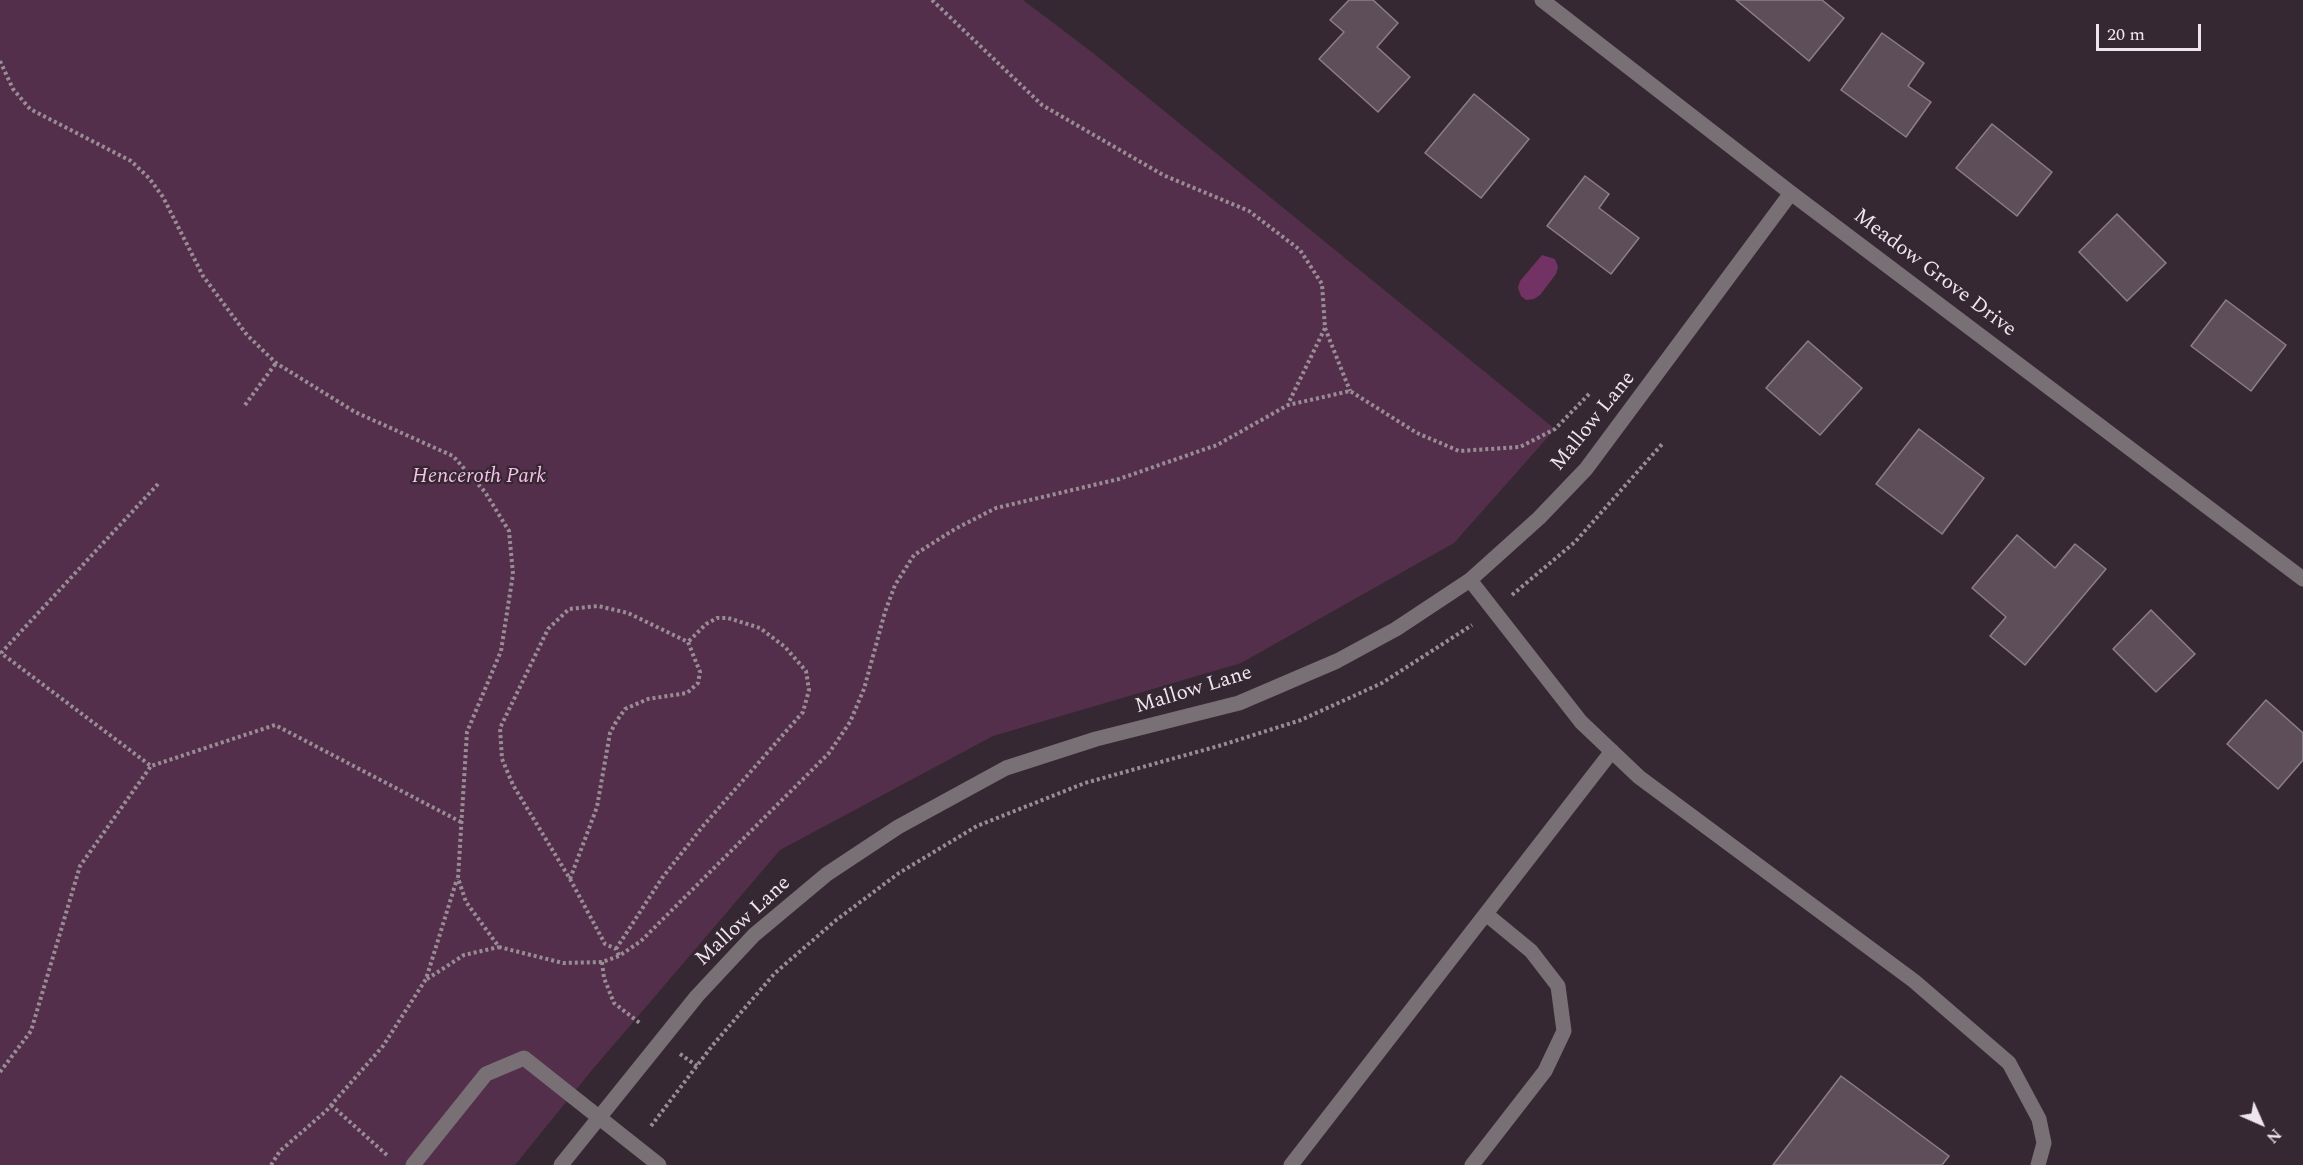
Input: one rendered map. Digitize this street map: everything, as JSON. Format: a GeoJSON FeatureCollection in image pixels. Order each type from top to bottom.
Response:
{"type":"FeatureCollection","features":[{"type":"Feature","properties":{"kind":"street","name":"Meadow Grove Drive"},"geometry":{"type":"LineString","coordinates":[[1542,0],[1791,193],[2303,579]]}},
{"type":"Feature","properties":{"kind":"street","name":"Mallow Lane"},"geometry":{"type":"LineString","coordinates":[[561,1165],[697,996],[754,935],[828,874],[898,827],[1006,768],[1096,739],[1239,703],[1337,661],[1396,629],[1470,580],[1539,518],[1586,469],[1791,193]]}},
{"type":"Feature","properties":{"kind":"street"},"geometry":{"type":"LineString","coordinates":[[1470,580],[1581,722],[1639,777],[1914,981],[2009,1063],[2039,1119],[2044,1143],[2038,1165]]}},
{"type":"Feature","properties":{"kind":"street"},"geometry":{"type":"LineString","coordinates":[[1291,1165],[1612,751]]}},
{"type":"Feature","properties":{"kind":"street"},"geometry":{"type":"LineString","coordinates":[[1472,1165],[1545,1071],[1564,1031],[1558,986],[1531,951],[1486,914]]}},
{"type":"Feature","properties":{"kind":"street"},"geometry":{"type":"LineString","coordinates":[[412,1165],[486,1074],[524,1058],[659,1165]]}},
{"type":"Feature","properties":{"kind":"path"},"geometry":{"type":"LineString","coordinates":[[932,0],[1042,105],[1163,175],[1249,211],[1300,250],[1322,284],[1324,328],[1350,391],[1417,433],[1459,451],[1520,447],[1555,429],[1591,392]]}},
{"type":"Feature","properties":{"kind":"path"},"geometry":{"type":"LineString","coordinates":[[0,61],[13,89],[30,109],[131,161],[149,178],[163,197],[202,276],[246,335],[276,363],[355,412],[453,456],[485,492],[509,531],[513,574],[501,651],[467,732],[458,878],[426,979],[383,1046],[332,1105],[280,1152],[271,1165]]}},
{"type":"Feature","properties":{"kind":"path"},"geometry":{"type":"LineString","coordinates":[[1288,405],[1324,328]]}},
{"type":"Feature","properties":{"kind":"path"},"geometry":{"type":"LineString","coordinates":[[245,405],[276,363]]}},
{"type":"Feature","properties":{"kind":"path"},"geometry":{"type":"LineString","coordinates":[[426,979],[464,955],[499,946],[563,963],[602,962],[619,956],[650,933],[830,753],[850,722],[864,689],[885,612],[895,585],[914,555],[955,529],[996,508],[1119,479],[1217,445],[1288,405],[1350,391]]}},
{"type":"Feature","properties":{"kind":"path"},"geometry":{"type":"LineString","coordinates":[[635,1146],[697,1066],[775,973],[835,921],[899,873],[977,826],[1085,783],[1222,745],[1301,720],[1382,683],[1455,637],[1535,578],[1575,542],[1663,443]]}},
{"type":"Feature","properties":{"kind":"path"},"geometry":{"type":"LineString","coordinates":[[151,766],[1,653],[158,484]]}},
{"type":"Feature","properties":{"kind":"path"},"geometry":{"type":"LineString","coordinates":[[570,879],[597,807],[610,733],[626,710],[648,699],[687,693],[698,683],[700,672],[688,642],[628,613],[598,606],[569,609],[548,629],[500,728],[502,759],[513,785],[570,879],[605,944],[616,949],[619,956]]}},
{"type":"Feature","properties":{"kind":"path"},"geometry":{"type":"LineString","coordinates":[[616,949],[662,878],[703,826],[803,712],[809,690],[806,671],[785,647],[760,628],[728,618],[717,618],[706,624],[688,642]]}},
{"type":"Feature","properties":{"kind":"path"},"geometry":{"type":"LineString","coordinates":[[0,1072],[31,1031],[80,866],[151,766],[275,725],[461,822]]}},
{"type":"Feature","properties":{"kind":"path"},"geometry":{"type":"LineString","coordinates":[[458,878],[466,902],[499,946]]}},
{"type":"Feature","properties":{"kind":"path"},"geometry":{"type":"LineString","coordinates":[[602,962],[604,978],[614,1002],[697,1066]]}},
{"type":"Feature","properties":{"kind":"path"},"geometry":{"type":"LineString","coordinates":[[332,1105],[390,1158]]}},
{"type":"Feature","properties":{"kind":"green space","name":"Henceroth Park"},"geometry":{"type":"Polygon","coordinates":[[[0,0],[1023,0],[1093,53],[1555,429],[1454,543],[1241,663],[993,736],[780,850],[592,1070],[515,1165],[0,1165],[0,0]]]}},
{"type":"Feature","properties":{"kind":"shaded area"},"geometry":{"type":"Polygon","coordinates":[[[1542,255],[1555,259],[1558,267],[1556,274],[1540,295],[1526,300],[1521,296],[1518,288],[1520,281],[1542,255]]]}},
{"type":"Feature","properties":{"kind":"building"},"geometry":{"type":"Polygon","coordinates":[[[1349,0],[1373,0],[1398,23],[1377,47],[1410,77],[1378,112],[1319,59],[1344,32],[1330,20],[1349,0]]]}},
{"type":"Feature","properties":{"kind":"building"},"geometry":{"type":"Polygon","coordinates":[[[1736,0],[1822,0],[1844,18],[1809,61],[1736,0]]]}},
{"type":"Feature","properties":{"kind":"building"},"geometry":{"type":"Polygon","coordinates":[[[1882,33],[1924,63],[1908,86],[1931,102],[1906,137],[1841,90],[1882,33]]]}},
{"type":"Feature","properties":{"kind":"building"},"geometry":{"type":"Polygon","coordinates":[[[1474,94],[1529,139],[1481,198],[1425,153],[1474,94]]]}},
{"type":"Feature","properties":{"kind":"building"},"geometry":{"type":"Polygon","coordinates":[[[1992,124],[2052,172],[2017,216],[1956,168],[1992,124]]]}},
{"type":"Feature","properties":{"kind":"building"},"geometry":{"type":"Polygon","coordinates":[[[1585,176],[1609,194],[1599,208],[1639,238],[1611,274],[1547,226],[1585,176]]]}},
{"type":"Feature","properties":{"kind":"building"},"geometry":{"type":"Polygon","coordinates":[[[2117,214],[2166,263],[2127,301],[2079,252],[2117,214]]]}},
{"type":"Feature","properties":{"kind":"building"},"geometry":{"type":"Polygon","coordinates":[[[2226,300],[2286,345],[2251,391],[2191,346],[2226,300]]]}},
{"type":"Feature","properties":{"kind":"building"},"geometry":{"type":"Polygon","coordinates":[[[1808,341],[1862,388],[1820,435],[1766,388],[1808,341]]]}},
{"type":"Feature","properties":{"kind":"building"},"geometry":{"type":"Polygon","coordinates":[[[1919,429],[1984,478],[1942,534],[1876,484],[1919,429]]]}},
{"type":"Feature","properties":{"kind":"building"},"geometry":{"type":"Polygon","coordinates":[[[2017,535],[2055,568],[2075,544],[2106,569],[2025,665],[1990,636],[2006,617],[1972,588],[2017,535]]]}},
{"type":"Feature","properties":{"kind":"building"},"geometry":{"type":"Polygon","coordinates":[[[2151,610],[2195,654],[2156,692],[2113,649],[2151,610]]]}},
{"type":"Feature","properties":{"kind":"building"},"geometry":{"type":"Polygon","coordinates":[[[2266,700],[2303,733],[2303,760],[2278,789],[2227,744],[2266,700]]]}},
{"type":"Feature","properties":{"kind":"building"},"geometry":{"type":"Polygon","coordinates":[[[1841,1076],[1949,1156],[1942,1165],[1773,1165],[1841,1076]]]}}]}
